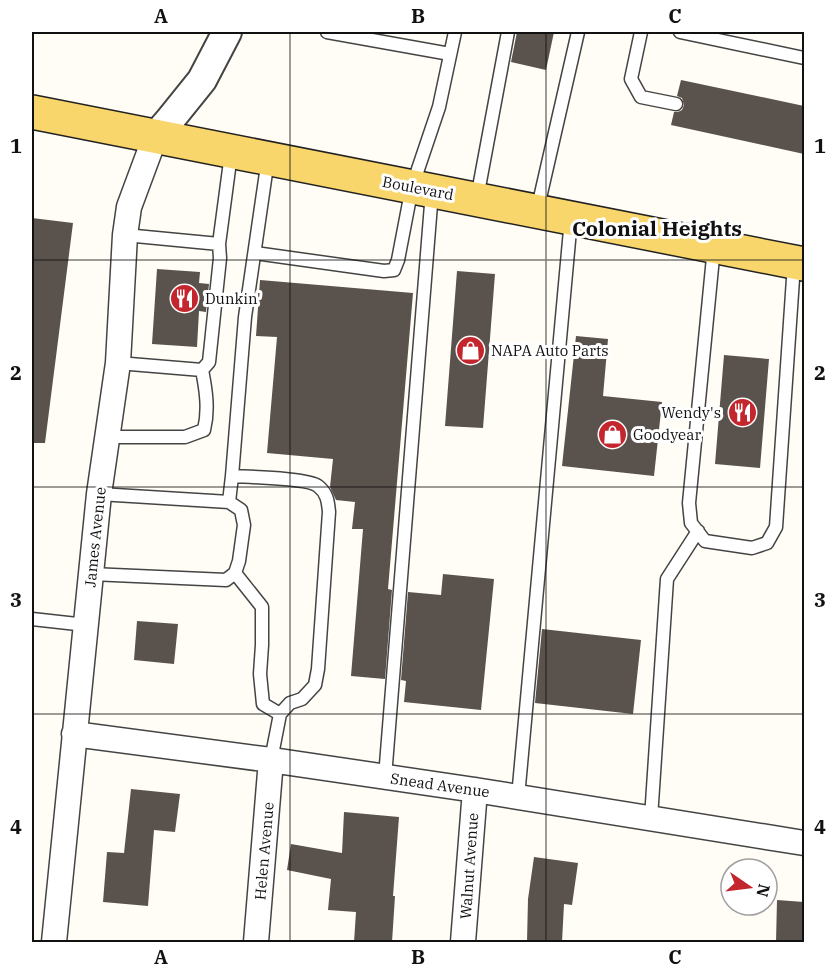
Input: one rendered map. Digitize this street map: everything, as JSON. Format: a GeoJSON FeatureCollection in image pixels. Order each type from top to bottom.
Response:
{"type":"FeatureCollection","features":[{"type":"Feature","properties":{"kind":"main road","name":"Boulevard"},"geometry":{"type":"LineString","coordinates":[[32,112],[799,263]]}},
{"type":"Feature","properties":{"kind":"street"},"geometry":{"type":"LineString","coordinates":[[155,137],[202,80],[227,32]]}},
{"type":"Feature","properties":{"kind":"street","name":"James Avenue"},"geometry":{"type":"LineString","coordinates":[[54,942],[99,494],[118,363],[125,235],[129,207],[155,137]]}},
{"type":"Feature","properties":{"kind":"street","name":"Snead Avenue"},"geometry":{"type":"LineString","coordinates":[[74,734],[475,790],[804,843]]}},
{"type":"Feature","properties":{"kind":"street","name":"Helen Avenue"},"geometry":{"type":"LineString","coordinates":[[256,942],[271,760]]}},
{"type":"Feature","properties":{"kind":"street","name":"Walnut Avenue"},"geometry":{"type":"LineString","coordinates":[[464,942],[475,790]]}},
{"type":"Feature","properties":{"kind":"lane"},"geometry":{"type":"LineString","coordinates":[[327,32],[450,54]]}},
{"type":"Feature","properties":{"kind":"lane"},"geometry":{"type":"LineString","coordinates":[[255,253],[384,271],[394,270],[422,189],[455,32]]}},
{"type":"Feature","properties":{"kind":"lane"},"geometry":{"type":"LineString","coordinates":[[477,200],[508,32]]}},
{"type":"Feature","properties":{"kind":"lane"},"geometry":{"type":"LineString","coordinates":[[537,212],[578,32]]}},
{"type":"Feature","properties":{"kind":"lane"},"geometry":{"type":"LineString","coordinates":[[640,32],[631,79],[641,98],[676,104]]}},
{"type":"Feature","properties":{"kind":"lane"},"geometry":{"type":"LineString","coordinates":[[680,32],[804,58]]}},
{"type":"Feature","properties":{"kind":"lane"},"geometry":{"type":"LineString","coordinates":[[202,370],[209,362],[220,258],[219,244],[231,152]]}},
{"type":"Feature","properties":{"kind":"lane"},"geometry":{"type":"LineString","coordinates":[[229,502],[245,316],[268,159]]}},
{"type":"Feature","properties":{"kind":"lane"},"geometry":{"type":"LineString","coordinates":[[385,777],[422,189]]}},
{"type":"Feature","properties":{"kind":"lane"},"geometry":{"type":"LineString","coordinates":[[518,797],[571,218]]}},
{"type":"Feature","properties":{"kind":"lane"},"geometry":{"type":"LineString","coordinates":[[125,235],[219,244]]}},
{"type":"Feature","properties":{"kind":"lane"},"geometry":{"type":"LineString","coordinates":[[715,246],[689,503],[691,523],[705,541],[752,548],[767,543],[776,527],[799,263]]}},
{"type":"Feature","properties":{"kind":"lane"},"geometry":{"type":"LineString","coordinates":[[118,363],[202,370]]}},
{"type":"Feature","properties":{"kind":"lane"},"geometry":{"type":"LineString","coordinates":[[108,437],[185,437],[204,430],[207,400],[202,370]]}},
{"type":"Feature","properties":{"kind":"lane"},"geometry":{"type":"LineString","coordinates":[[232,476],[292,479],[317,484],[327,497],[329,512],[319,658],[315,685],[302,699],[290,703],[280,714],[271,760]]}},
{"type":"Feature","properties":{"kind":"lane"},"geometry":{"type":"LineString","coordinates":[[91,574],[226,580],[235,573],[239,561],[244,525],[241,510],[229,502],[99,494]]}},
{"type":"Feature","properties":{"kind":"lane"},"geometry":{"type":"LineString","coordinates":[[651,818],[667,579],[698,531]]}},
{"type":"Feature","properties":{"kind":"lane"},"geometry":{"type":"LineString","coordinates":[[235,573],[262,607],[260,674],[263,704],[280,714]]}},
{"type":"Feature","properties":{"kind":"lane"},"geometry":{"type":"LineString","coordinates":[[32,620],[86,625]]}},
{"type":"Feature","properties":{"kind":"building"},"geometry":{"type":"Polygon","coordinates":[[[517,32],[554,32],[546,70],[511,62],[517,32]]]}},
{"type":"Feature","properties":{"kind":"building"},"geometry":{"type":"Polygon","coordinates":[[[681,80],[804,106],[804,154],[671,125],[674,112],[682,110],[684,105],[682,98],[677,96],[681,80]]]}},
{"type":"Feature","properties":{"kind":"building"},"geometry":{"type":"Polygon","coordinates":[[[32,218],[73,223],[45,443],[32,443],[32,218]]]}},
{"type":"Feature","properties":{"kind":"building","name":"Dunkin'"},"geometry":{"type":"Polygon","coordinates":[[[157,269],[200,272],[199,283],[209,284],[206,312],[199,311],[197,347],[152,344],[157,269]]]}},
{"type":"Feature","properties":{"kind":"building","name":"NAPA Auto Parts"},"geometry":{"type":"Polygon","coordinates":[[[457,271],[495,274],[483,428],[445,426],[457,271]]]}},
{"type":"Feature","properties":{"kind":"building"},"geometry":{"type":"Polygon","coordinates":[[[260,280],[413,293],[388,589],[392,590],[385,679],[351,676],[363,529],[352,529],[355,502],[336,500],[330,487],[333,459],[267,453],[277,337],[256,336],[260,280]]]}},
{"type":"Feature","properties":{"kind":"building","name":"Goodyear"},"geometry":{"type":"Polygon","coordinates":[[[576,336],[608,339],[603,396],[662,402],[654,476],[562,466],[576,336]]]}},
{"type":"Feature","properties":{"kind":"building","name":"Wendy's"},"geometry":{"type":"Polygon","coordinates":[[[724,355],[769,359],[760,468],[715,464],[724,355]]]}},
{"type":"Feature","properties":{"kind":"building"},"geometry":{"type":"Polygon","coordinates":[[[443,574],[494,579],[481,710],[404,702],[406,681],[401,680],[408,592],[441,595],[443,574]]]}},
{"type":"Feature","properties":{"kind":"building"},"geometry":{"type":"Polygon","coordinates":[[[137,621],[178,624],[174,664],[134,660],[137,621]]]}},
{"type":"Feature","properties":{"kind":"building"},"geometry":{"type":"Polygon","coordinates":[[[542,629],[641,640],[633,714],[535,703],[542,629]]]}},
{"type":"Feature","properties":{"kind":"building"},"geometry":{"type":"Polygon","coordinates":[[[131,789],[180,794],[175,832],[154,830],[148,906],[103,902],[107,852],[124,853],[131,789]]]}},
{"type":"Feature","properties":{"kind":"building"},"geometry":{"type":"Polygon","coordinates":[[[344,812],[399,817],[392,942],[354,942],[356,912],[328,910],[331,879],[287,870],[291,844],[342,853],[344,812]]]}},
{"type":"Feature","properties":{"kind":"building"},"geometry":{"type":"Polygon","coordinates":[[[534,857],[578,863],[572,905],[564,904],[562,942],[527,942],[528,899],[534,857]]]}},
{"type":"Feature","properties":{"kind":"building"},"geometry":{"type":"Polygon","coordinates":[[[779,900],[804,902],[804,942],[776,942],[779,900]]]}},
{"type":"Feature","properties":{"kind":"place","name":"Dunkin'"},"geometry":{"type":"Point","coordinates":[184,298]}},
{"type":"Feature","properties":{"kind":"place","name":"NAPA Auto Parts"},"geometry":{"type":"Point","coordinates":[470,350]}},
{"type":"Feature","properties":{"kind":"place","name":"Wendy's"},"geometry":{"type":"Point","coordinates":[742,412]}},
{"type":"Feature","properties":{"kind":"place","name":"Goodyear"},"geometry":{"type":"Point","coordinates":[612,434]}},
{"type":"Feature","properties":{"kind":"district","name":"Colonial Heights"},"geometry":{"type":"Point","coordinates":[657,228]}}]}
